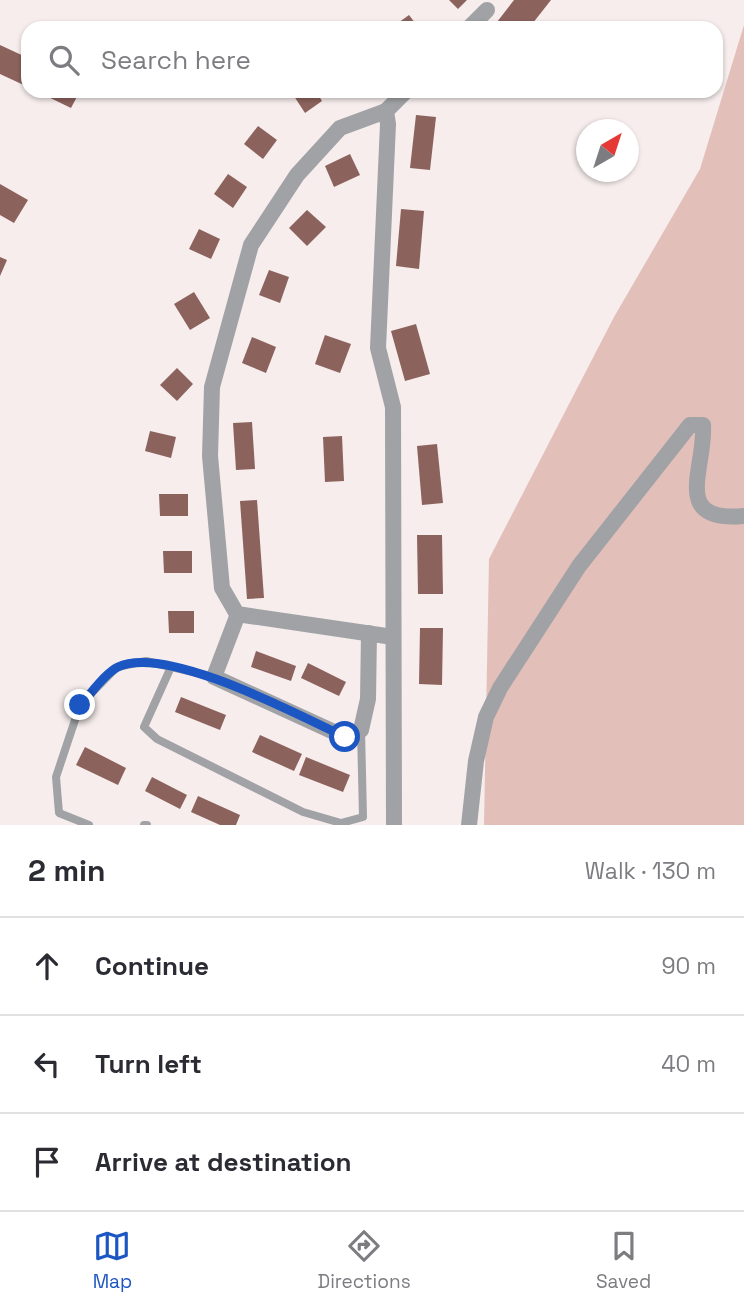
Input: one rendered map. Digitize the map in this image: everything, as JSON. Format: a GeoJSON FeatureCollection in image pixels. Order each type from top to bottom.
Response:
{"type":"FeatureCollection","features":[{"type":"Feature","properties":{"kind":"street"},"geometry":{"type":"LineString","coordinates":[[476,21],[487,9]]}},
{"type":"Feature","properties":{"kind":"street"},"geometry":{"type":"LineString","coordinates":[[238,614],[222,588],[210,456],[212,387],[251,245],[296,175],[340,128],[386,111],[399,98]]}},
{"type":"Feature","properties":{"kind":"street"},"geometry":{"type":"LineString","coordinates":[[386,111],[388,124],[378,348],[393,407],[394,825]]}},
{"type":"Feature","properties":{"kind":"street"},"geometry":{"type":"LineString","coordinates":[[469,825],[478,750],[486,717],[500,688],[579,566],[691,425],[704,425],[705,441],[696,490],[699,504],[710,514],[724,518],[744,516]]}},
{"type":"Feature","properties":{"kind":"street"},"geometry":{"type":"LineString","coordinates":[[238,614],[393,637]]}},
{"type":"Feature","properties":{"kind":"street"},"geometry":{"type":"LineString","coordinates":[[238,614],[214,677],[345,737],[361,730],[368,699],[369,633]]}},
{"type":"Feature","properties":{"kind":"lane"},"geometry":{"type":"LineString","coordinates":[[89,825],[60,813],[56,777],[80,705],[117,667],[146,661],[214,677]]}},
{"type":"Feature","properties":{"kind":"lane"},"geometry":{"type":"LineString","coordinates":[[171,667],[144,727],[157,739],[303,812],[341,823],[363,817],[361,730]]}},
{"type":"Feature","properties":{"kind":"shaded area"},"geometry":{"type":"Polygon","coordinates":[[[744,25],[744,825],[484,825],[489,559],[614,317],[700,169],[744,25]]]}},
{"type":"Feature","properties":{"kind":"building"},"geometry":{"type":"Polygon","coordinates":[[[449,0],[467,0],[458,9],[449,0]]]}},
{"type":"Feature","properties":{"kind":"building"},"geometry":{"type":"Polygon","coordinates":[[[514,0],[551,0],[534,21],[498,21],[514,0]]]}},
{"type":"Feature","properties":{"kind":"building"},"geometry":{"type":"Polygon","coordinates":[[[409,15],[414,21],[401,21],[409,15]]]}},
{"type":"Feature","properties":{"kind":"building"},"geometry":{"type":"Polygon","coordinates":[[[0,45],[21,55],[21,84],[0,74],[0,45]]]}},
{"type":"Feature","properties":{"kind":"building"},"geometry":{"type":"Polygon","coordinates":[[[50,98],[76,98],[71,108],[50,98]]]}},
{"type":"Feature","properties":{"kind":"building"},"geometry":{"type":"Polygon","coordinates":[[[295,98],[320,98],[322,101],[305,113],[295,98]]]}},
{"type":"Feature","properties":{"kind":"building"},"geometry":{"type":"Polygon","coordinates":[[[416,115],[436,117],[430,170],[410,168],[416,115]]]}},
{"type":"Feature","properties":{"kind":"building"},"geometry":{"type":"Polygon","coordinates":[[[258,126],[277,140],[263,159],[244,144],[258,126]]]}},
{"type":"Feature","properties":{"kind":"building"},"geometry":{"type":"Polygon","coordinates":[[[350,154],[360,175],[334,187],[325,166],[350,154]]]}},
{"type":"Feature","properties":{"kind":"building"},"geometry":{"type":"Polygon","coordinates":[[[228,174],[247,187],[233,208],[214,194],[228,174]]]}},
{"type":"Feature","properties":{"kind":"building"},"geometry":{"type":"Polygon","coordinates":[[[0,184],[28,200],[14,223],[0,215],[0,184]]]}},
{"type":"Feature","properties":{"kind":"building"},"geometry":{"type":"Polygon","coordinates":[[[401,209],[424,211],[419,269],[396,266],[401,209]]]}},
{"type":"Feature","properties":{"kind":"building"},"geometry":{"type":"Polygon","coordinates":[[[307,210],[326,227],[307,246],[289,228],[307,210]]]}},
{"type":"Feature","properties":{"kind":"building"},"geometry":{"type":"Polygon","coordinates":[[[199,229],[220,239],[211,259],[189,249],[199,229]]]}},
{"type":"Feature","properties":{"kind":"building"},"geometry":{"type":"Polygon","coordinates":[[[0,257],[7,260],[0,276],[0,257]]]}},
{"type":"Feature","properties":{"kind":"building"},"geometry":{"type":"Polygon","coordinates":[[[269,270],[289,277],[280,303],[259,295],[269,270]]]}},
{"type":"Feature","properties":{"kind":"building"},"geometry":{"type":"Polygon","coordinates":[[[194,292],[210,318],[190,330],[174,304],[194,292]]]}},
{"type":"Feature","properties":{"kind":"building"},"geometry":{"type":"Polygon","coordinates":[[[416,324],[430,374],[405,381],[391,331],[416,324]]]}},
{"type":"Feature","properties":{"kind":"building"},"geometry":{"type":"Polygon","coordinates":[[[325,335],[351,344],[340,373],[315,364],[325,335]]]}},
{"type":"Feature","properties":{"kind":"building"},"geometry":{"type":"Polygon","coordinates":[[[252,337],[276,347],[266,373],[242,363],[252,337]]]}},
{"type":"Feature","properties":{"kind":"building"},"geometry":{"type":"Polygon","coordinates":[[[177,368],[193,384],[177,401],[160,385],[177,368]]]}},
{"type":"Feature","properties":{"kind":"building"},"geometry":{"type":"Polygon","coordinates":[[[252,422],[255,469],[236,470],[233,423],[252,422]]]}},
{"type":"Feature","properties":{"kind":"building"},"geometry":{"type":"Polygon","coordinates":[[[150,431],[176,437],[171,458],[145,451],[150,431]]]}},
{"type":"Feature","properties":{"kind":"building"},"geometry":{"type":"Polygon","coordinates":[[[342,436],[344,481],[325,482],[323,437],[342,436]]]}},
{"type":"Feature","properties":{"kind":"building"},"geometry":{"type":"Polygon","coordinates":[[[437,444],[443,503],[422,505],[417,446],[437,444]]]}},
{"type":"Feature","properties":{"kind":"building"},"geometry":{"type":"Polygon","coordinates":[[[159,494],[188,494],[188,516],[160,516],[159,494]]]}},
{"type":"Feature","properties":{"kind":"building"},"geometry":{"type":"Polygon","coordinates":[[[257,500],[264,598],[247,599],[240,501],[257,500]]]}},
{"type":"Feature","properties":{"kind":"building"},"geometry":{"type":"Polygon","coordinates":[[[417,535],[442,535],[443,594],[418,594],[417,535]]]}},
{"type":"Feature","properties":{"kind":"building"},"geometry":{"type":"Polygon","coordinates":[[[163,551],[192,551],[192,573],[164,573],[163,551]]]}},
{"type":"Feature","properties":{"kind":"building"},"geometry":{"type":"Polygon","coordinates":[[[168,611],[194,611],[194,633],[169,633],[168,611]]]}},
{"type":"Feature","properties":{"kind":"building"},"geometry":{"type":"Polygon","coordinates":[[[420,628],[443,628],[442,685],[419,684],[420,628]]]}},
{"type":"Feature","properties":{"kind":"building"},"geometry":{"type":"Polygon","coordinates":[[[256,651],[296,666],[291,681],[251,667],[256,651]]]}},
{"type":"Feature","properties":{"kind":"building"},"geometry":{"type":"Polygon","coordinates":[[[308,663],[346,682],[339,696],[301,678],[308,663]]]}},
{"type":"Feature","properties":{"kind":"building"},"geometry":{"type":"Polygon","coordinates":[[[181,697],[226,715],[220,730],[175,712],[181,697]]]}},
{"type":"Feature","properties":{"kind":"building"},"geometry":{"type":"Polygon","coordinates":[[[260,735],[302,754],[294,771],[252,752],[260,735]]]}},
{"type":"Feature","properties":{"kind":"building"},"geometry":{"type":"Polygon","coordinates":[[[85,747],[126,768],[118,785],[76,765],[85,747]]]}},
{"type":"Feature","properties":{"kind":"building"},"geometry":{"type":"Polygon","coordinates":[[[306,757],[350,775],[343,792],[299,775],[306,757]]]}},
{"type":"Feature","properties":{"kind":"building"},"geometry":{"type":"Polygon","coordinates":[[[152,777],[187,795],[180,809],[145,791],[152,777]]]}},
{"type":"Feature","properties":{"kind":"building"},"geometry":{"type":"Polygon","coordinates":[[[198,796],[240,815],[236,825],[220,825],[191,812],[198,796]]]}},
{"type":"Feature","properties":{"kind":"route"},"geometry":{"type":"LineString","coordinates":[[80,705],[117,667],[146,661],[214,677],[345,737]]}}]}
